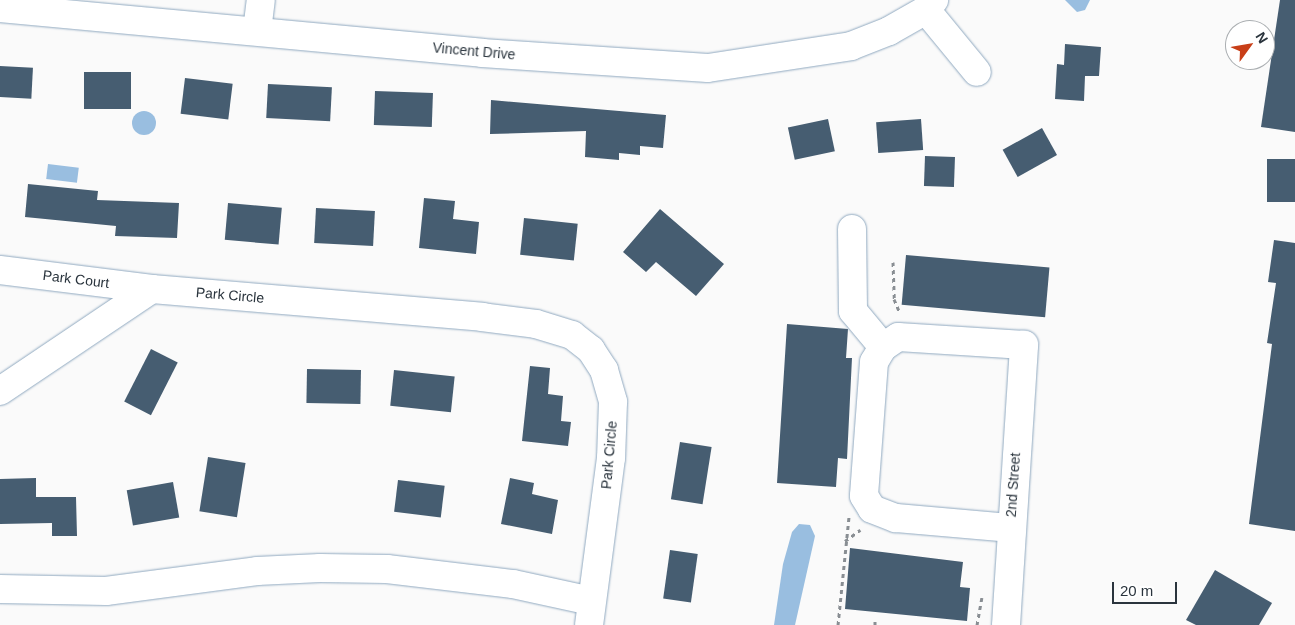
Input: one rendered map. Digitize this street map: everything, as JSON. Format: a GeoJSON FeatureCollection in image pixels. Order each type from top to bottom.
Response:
{"type":"FeatureCollection","features":[{"type":"Feature","properties":{"kind":"street"},"geometry":{"type":"LineString","coordinates":[[257,31],[261,0]]}},
{"type":"Feature","properties":{"kind":"street"},"geometry":{"type":"LineString","coordinates":[[930,5],[977,72]]}},
{"type":"Feature","properties":{"kind":"street","name":"Vincent Drive"},"geometry":{"type":"LineString","coordinates":[[0,8],[482,53],[708,68],[851,46],[930,5]]}},
{"type":"Feature","properties":{"kind":"street"},"geometry":{"type":"LineString","coordinates":[[852,229],[853,311],[882,347],[874,362],[864,496],[872,509],[896,518],[1010,528]]}},
{"type":"Feature","properties":{"kind":"street","name":"Park Court"},"geometry":{"type":"LineString","coordinates":[[0,270],[152,289]]}},
{"type":"Feature","properties":{"kind":"street"},"geometry":{"type":"LineString","coordinates":[[0,391],[152,289]]}},
{"type":"Feature","properties":{"kind":"street","name":"Park Circle"},"geometry":{"type":"LineString","coordinates":[[0,589],[106,591],[256,571],[320,568],[387,569],[503,583],[590,613],[611,458],[613,402],[604,370],[581,342],[557,328],[491,318],[152,289]]}},
{"type":"Feature","properties":{"kind":"street","name":"2nd Street"},"geometry":{"type":"LineString","coordinates":[[882,347],[898,337],[1024,345],[1010,528],[1006,625]]}},
{"type":"Feature","properties":{"kind":"path"},"geometry":{"type":"LineString","coordinates":[[893,262],[894,299],[902,318]]}},
{"type":"Feature","properties":{"kind":"path"},"geometry":{"type":"LineString","coordinates":[[838,625],[844,541],[849,516],[854,511]]}},
{"type":"Feature","properties":{"kind":"path"},"geometry":{"type":"LineString","coordinates":[[844,541],[867,525]]}},
{"type":"Feature","properties":{"kind":"path"},"geometry":{"type":"LineString","coordinates":[[875,625],[876,620]]}},
{"type":"Feature","properties":{"kind":"water"},"geometry":{"type":"Polygon","coordinates":[[[1065,0],[1090,0],[1085,10],[1077,12],[1065,0]]]}},
{"type":"Feature","properties":{"kind":"water"},"geometry":{"type":"Polygon","coordinates":[[[144,111],[152,115],[156,123],[152,131],[144,135],[136,131],[132,123],[136,115],[144,111]]]}},
{"type":"Feature","properties":{"kind":"water"},"geometry":{"type":"Polygon","coordinates":[[[48,164],[79,168],[77,183],[46,179],[48,164]]]}},
{"type":"Feature","properties":{"kind":"water"},"geometry":{"type":"Polygon","coordinates":[[[799,524],[810,525],[815,536],[795,625],[774,625],[783,564],[792,532],[799,524]]]}},
{"type":"Feature","properties":{"kind":"building"},"geometry":{"type":"Polygon","coordinates":[[[1280,0],[1295,0],[1295,132],[1261,127],[1270,70],[1275,70],[1275,33],[1280,0]]]}},
{"type":"Feature","properties":{"kind":"building"},"geometry":{"type":"Polygon","coordinates":[[[1065,44],[1101,47],[1099,76],[1085,76],[1084,101],[1055,99],[1057,64],[1064,65],[1065,44]]]}},
{"type":"Feature","properties":{"kind":"building"},"geometry":{"type":"Polygon","coordinates":[[[0,66],[33,68],[31,99],[0,97],[0,66]]]}},
{"type":"Feature","properties":{"kind":"building"},"geometry":{"type":"Polygon","coordinates":[[[84,72],[131,72],[131,109],[84,109],[84,72]]]}},
{"type":"Feature","properties":{"kind":"building"},"geometry":{"type":"Polygon","coordinates":[[[185,78],[233,84],[228,120],[181,114],[185,78]]]}},
{"type":"Feature","properties":{"kind":"building"},"geometry":{"type":"Polygon","coordinates":[[[268,84],[332,87],[330,121],[266,118],[268,84]]]}},
{"type":"Feature","properties":{"kind":"building"},"geometry":{"type":"Polygon","coordinates":[[[375,91],[433,93],[432,127],[374,125],[375,91]]]}},
{"type":"Feature","properties":{"kind":"building"},"geometry":{"type":"Polygon","coordinates":[[[491,100],[666,115],[663,148],[640,146],[640,155],[619,153],[619,160],[585,157],[586,131],[490,134],[491,100]]]}},
{"type":"Feature","properties":{"kind":"building"},"geometry":{"type":"Polygon","coordinates":[[[828,119],[835,151],[795,160],[788,128],[828,119]]]}},
{"type":"Feature","properties":{"kind":"building"},"geometry":{"type":"Polygon","coordinates":[[[921,119],[923,150],[878,153],[876,122],[921,119]]]}},
{"type":"Feature","properties":{"kind":"building"},"geometry":{"type":"Polygon","coordinates":[[[1042,128],[1057,155],[1018,177],[1003,150],[1042,128]]]}},
{"type":"Feature","properties":{"kind":"building"},"geometry":{"type":"Polygon","coordinates":[[[925,156],[955,157],[954,187],[924,186],[925,156]]]}},
{"type":"Feature","properties":{"kind":"building"},"geometry":{"type":"Polygon","coordinates":[[[1267,159],[1295,159],[1295,202],[1267,202],[1267,159]]]}},
{"type":"Feature","properties":{"kind":"building"},"geometry":{"type":"Polygon","coordinates":[[[28,184],[98,191],[97,200],[179,203],[177,238],[115,236],[116,226],[25,217],[28,184]]]}},
{"type":"Feature","properties":{"kind":"building"},"geometry":{"type":"Polygon","coordinates":[[[424,198],[455,201],[453,219],[479,222],[476,254],[419,248],[424,198]]]}},
{"type":"Feature","properties":{"kind":"building"},"geometry":{"type":"Polygon","coordinates":[[[228,203],[282,208],[279,245],[225,240],[228,203]]]}},
{"type":"Feature","properties":{"kind":"building"},"geometry":{"type":"Polygon","coordinates":[[[316,208],[375,211],[373,246],[314,243],[316,208]]]}},
{"type":"Feature","properties":{"kind":"building"},"geometry":{"type":"Polygon","coordinates":[[[660,209],[724,264],[696,296],[656,262],[646,272],[623,252],[660,209]]]}},
{"type":"Feature","properties":{"kind":"building"},"geometry":{"type":"Polygon","coordinates":[[[524,218],[578,224],[574,260],[520,255],[524,218]]]}},
{"type":"Feature","properties":{"kind":"building"},"geometry":{"type":"Polygon","coordinates":[[[1274,240],[1295,243],[1295,531],[1249,524],[1272,344],[1267,343],[1276,283],[1268,282],[1274,240]]]}},
{"type":"Feature","properties":{"kind":"building"},"geometry":{"type":"Polygon","coordinates":[[[906,255],[1049,268],[1045,317],[902,305],[906,255]]]}},
{"type":"Feature","properties":{"kind":"building"},"geometry":{"type":"Polygon","coordinates":[[[787,324],[848,329],[846,358],[852,358],[847,459],[838,458],[836,487],[777,483],[787,324]]]}},
{"type":"Feature","properties":{"kind":"building"},"geometry":{"type":"Polygon","coordinates":[[[151,349],[178,363],[151,415],[124,402],[151,349]]]}},
{"type":"Feature","properties":{"kind":"building"},"geometry":{"type":"Polygon","coordinates":[[[530,366],[550,368],[548,394],[563,396],[561,421],[571,422],[568,446],[522,441],[530,366]]]}},
{"type":"Feature","properties":{"kind":"building"},"geometry":{"type":"Polygon","coordinates":[[[307,369],[361,370],[360,404],[306,403],[307,369]]]}},
{"type":"Feature","properties":{"kind":"building"},"geometry":{"type":"Polygon","coordinates":[[[394,370],[455,376],[451,412],[390,406],[394,370]]]}},
{"type":"Feature","properties":{"kind":"building"},"geometry":{"type":"Polygon","coordinates":[[[680,442],[712,447],[703,504],[671,499],[680,442]]]}},
{"type":"Feature","properties":{"kind":"building"},"geometry":{"type":"Polygon","coordinates":[[[208,457],[246,463],[237,517],[199,511],[208,457]]]}},
{"type":"Feature","properties":{"kind":"building"},"geometry":{"type":"Polygon","coordinates":[[[36,478],[36,497],[76,497],[77,536],[52,536],[52,523],[0,524],[0,479],[36,478]]]}},
{"type":"Feature","properties":{"kind":"building"},"geometry":{"type":"Polygon","coordinates":[[[510,478],[534,483],[532,494],[558,500],[552,534],[501,524],[510,478]]]}},
{"type":"Feature","properties":{"kind":"building"},"geometry":{"type":"Polygon","coordinates":[[[398,480],[445,486],[441,517],[394,512],[398,480]]]}},
{"type":"Feature","properties":{"kind":"building"},"geometry":{"type":"Polygon","coordinates":[[[173,482],[179,517],[133,526],[127,490],[173,482]]]}},
{"type":"Feature","properties":{"kind":"building"},"geometry":{"type":"Polygon","coordinates":[[[850,548],[963,562],[960,587],[970,588],[967,621],[845,609],[850,548]]]}},
{"type":"Feature","properties":{"kind":"building"},"geometry":{"type":"Polygon","coordinates":[[[670,550],[698,554],[691,602],[663,599],[670,550]]]}},
{"type":"Feature","properties":{"kind":"building"},"geometry":{"type":"Polygon","coordinates":[[[1215,570],[1272,603],[1259,625],[1196,625],[1186,620],[1215,570]]]}}]}
